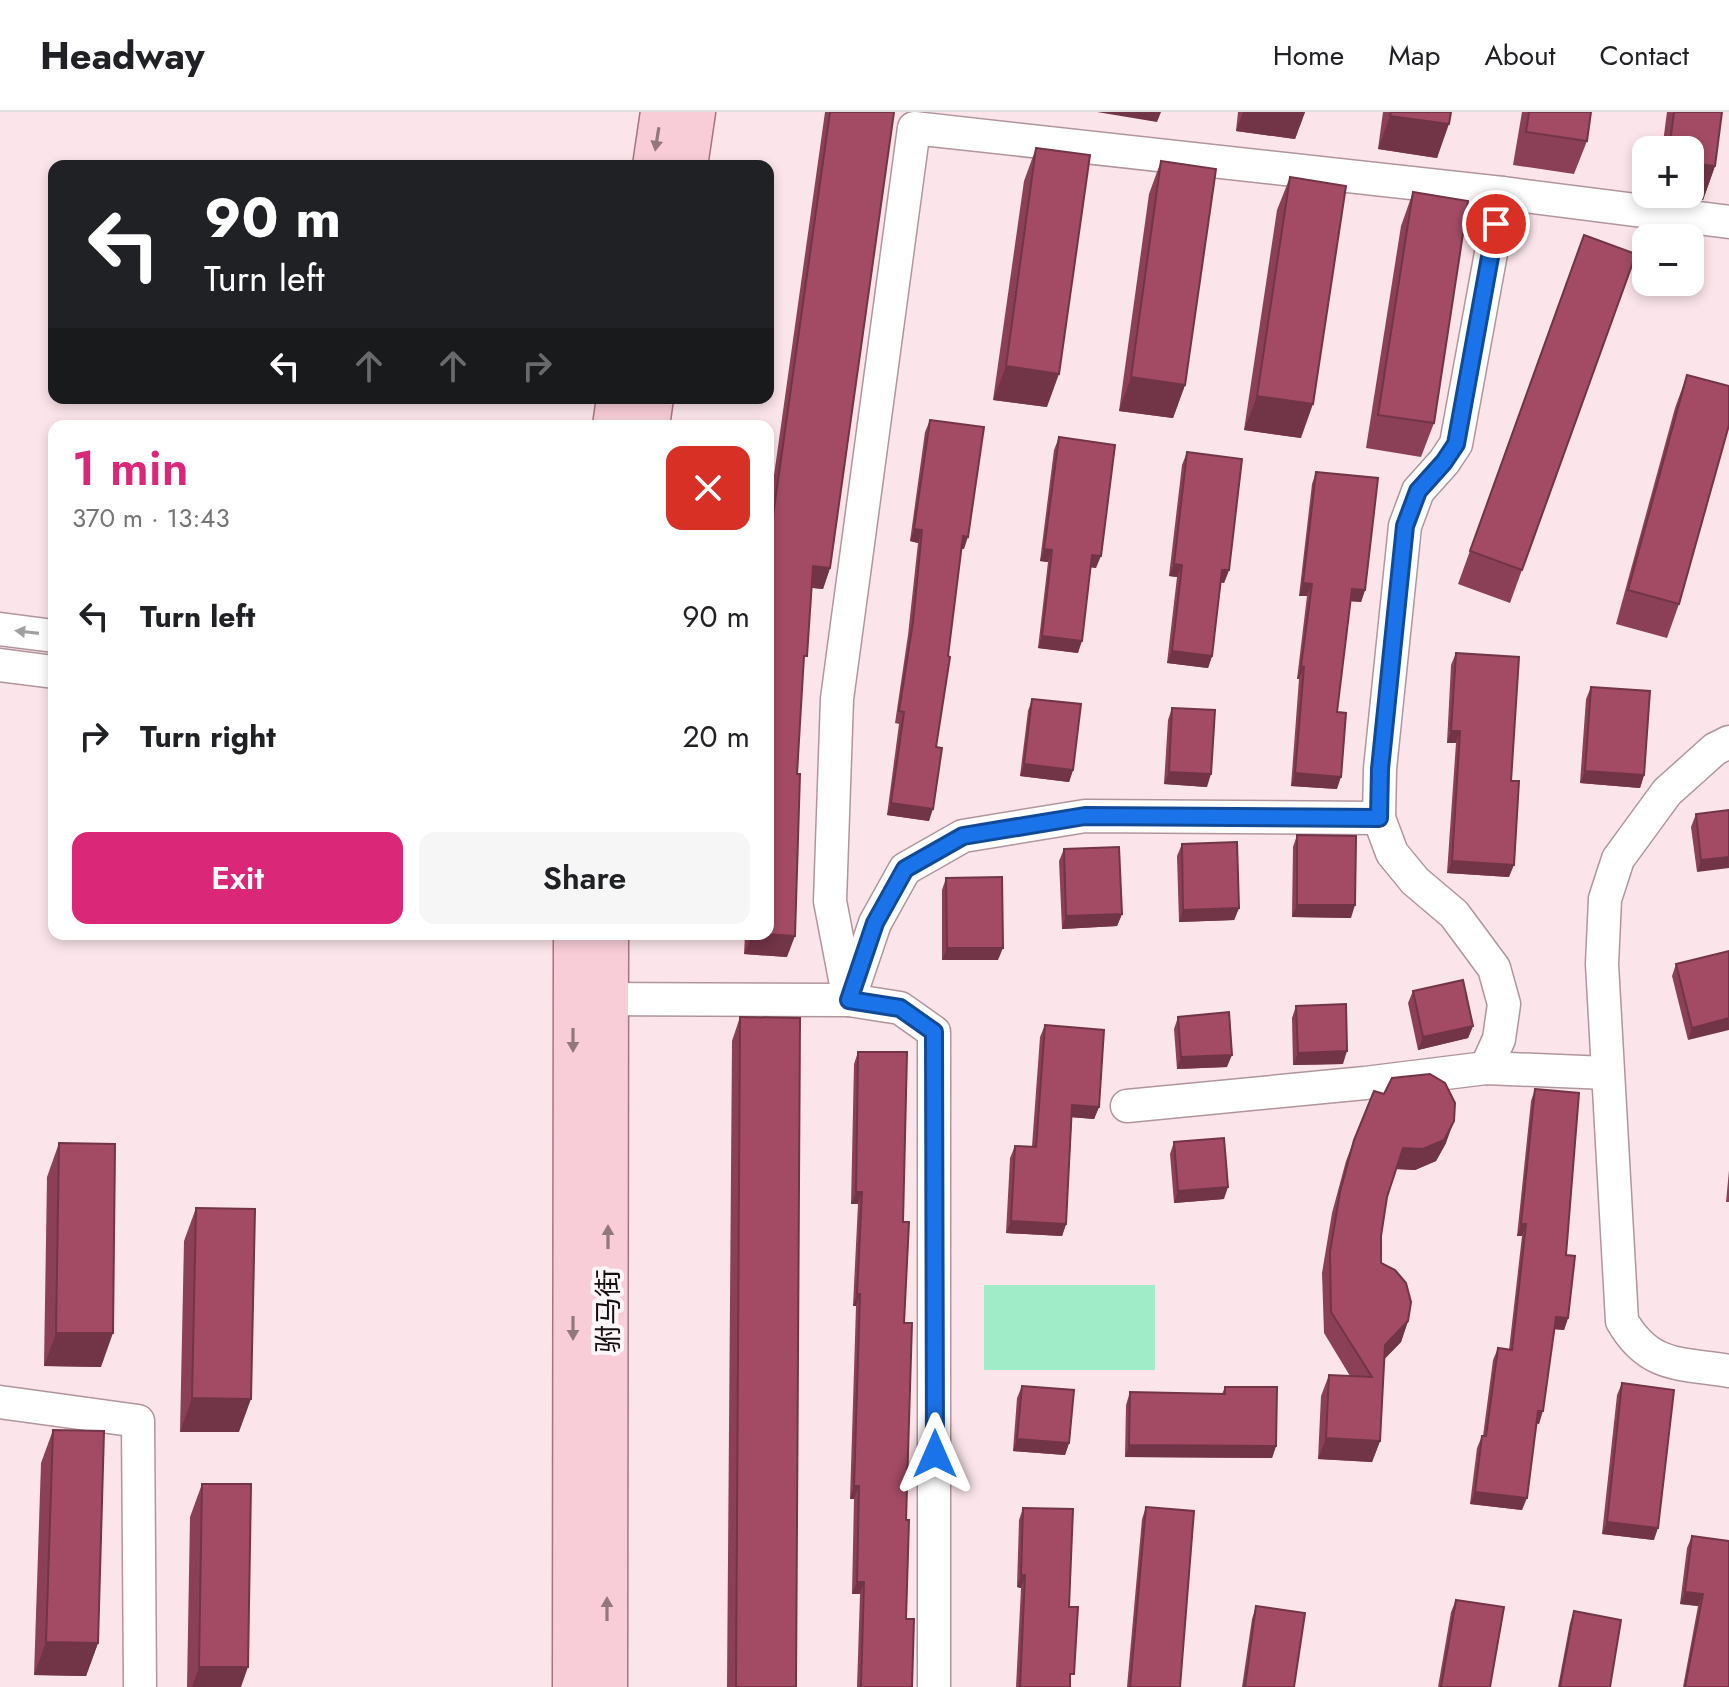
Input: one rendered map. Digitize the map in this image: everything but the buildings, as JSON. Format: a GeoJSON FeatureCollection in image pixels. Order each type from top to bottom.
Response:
{"type":"FeatureCollection","features":[{"type":"Feature","properties":{"kind":"main road"},"geometry":{"type":"LineString","coordinates":[[654,160],[661,112]]}},
{"type":"Feature","properties":{"kind":"main road"},"geometry":{"type":"LineString","coordinates":[[688,160],[695,112]]}},
{"type":"Feature","properties":{"kind":"main road","name":"驸马街"},"geometry":{"type":"LineString","coordinates":[[576,940],[591,1000],[607,1687]]}},
{"type":"Feature","properties":{"kind":"main road","name":"驸马街"},"geometry":{"type":"LineString","coordinates":[[573,1687],[591,1000],[606,940]]}},
{"type":"Feature","properties":{"kind":"street"},"geometry":{"type":"LineString","coordinates":[[849,1000],[830,901],[837,699],[914,128],[1502,193],[1729,222]]}},
{"type":"Feature","properties":{"kind":"street"},"geometry":{"type":"LineString","coordinates":[[1486,1068],[1499,1039],[1504,1004],[1494,968],[1454,914],[1415,881],[1392,853],[1379,818],[1380,769],[1405,526],[1418,491],[1456,444],[1502,193]]}},
{"type":"Feature","properties":{"kind":"street"},"geometry":{"type":"LineString","coordinates":[[0,629],[48,635]]}},
{"type":"Feature","properties":{"kind":"street"},"geometry":{"type":"LineString","coordinates":[[0,665],[48,671]]}},
{"type":"Feature","properties":{"kind":"street"},"geometry":{"type":"LineString","coordinates":[[1729,742],[1715,749],[1667,792],[1618,859],[1605,899],[1602,964],[1622,1321],[1632,1339],[1656,1358],[1729,1371]]}},
{"type":"Feature","properties":{"kind":"street"},"geometry":{"type":"LineString","coordinates":[[849,1000],[875,923],[905,869],[963,836],[1085,816],[1379,818]]}},
{"type":"Feature","properties":{"kind":"street"},"geometry":{"type":"LineString","coordinates":[[591,1000],[849,1000],[900,1008],[934,1032],[934,1687]]}},
{"type":"Feature","properties":{"kind":"street"},"geometry":{"type":"LineString","coordinates":[[1127,1106],[1486,1068],[1607,1073]]}},
{"type":"Feature","properties":{"kind":"street"},"geometry":{"type":"LineString","coordinates":[[0,1402],[138,1421],[140,1687]]}},
{"type":"Feature","properties":{"kind":"green space"},"geometry":{"type":"Polygon","coordinates":[[[984,1285],[1155,1285],[1155,1370],[984,1370],[984,1285]]]}},
{"type":"Feature","properties":{"kind":"route"},"geometry":{"type":"LineString","coordinates":[[935,1454],[934,1032],[900,1008],[849,1000],[875,923],[905,869],[963,836],[1085,816],[1379,818],[1380,769],[1405,526],[1418,491],[1456,444],[1496,224]]}}]}
